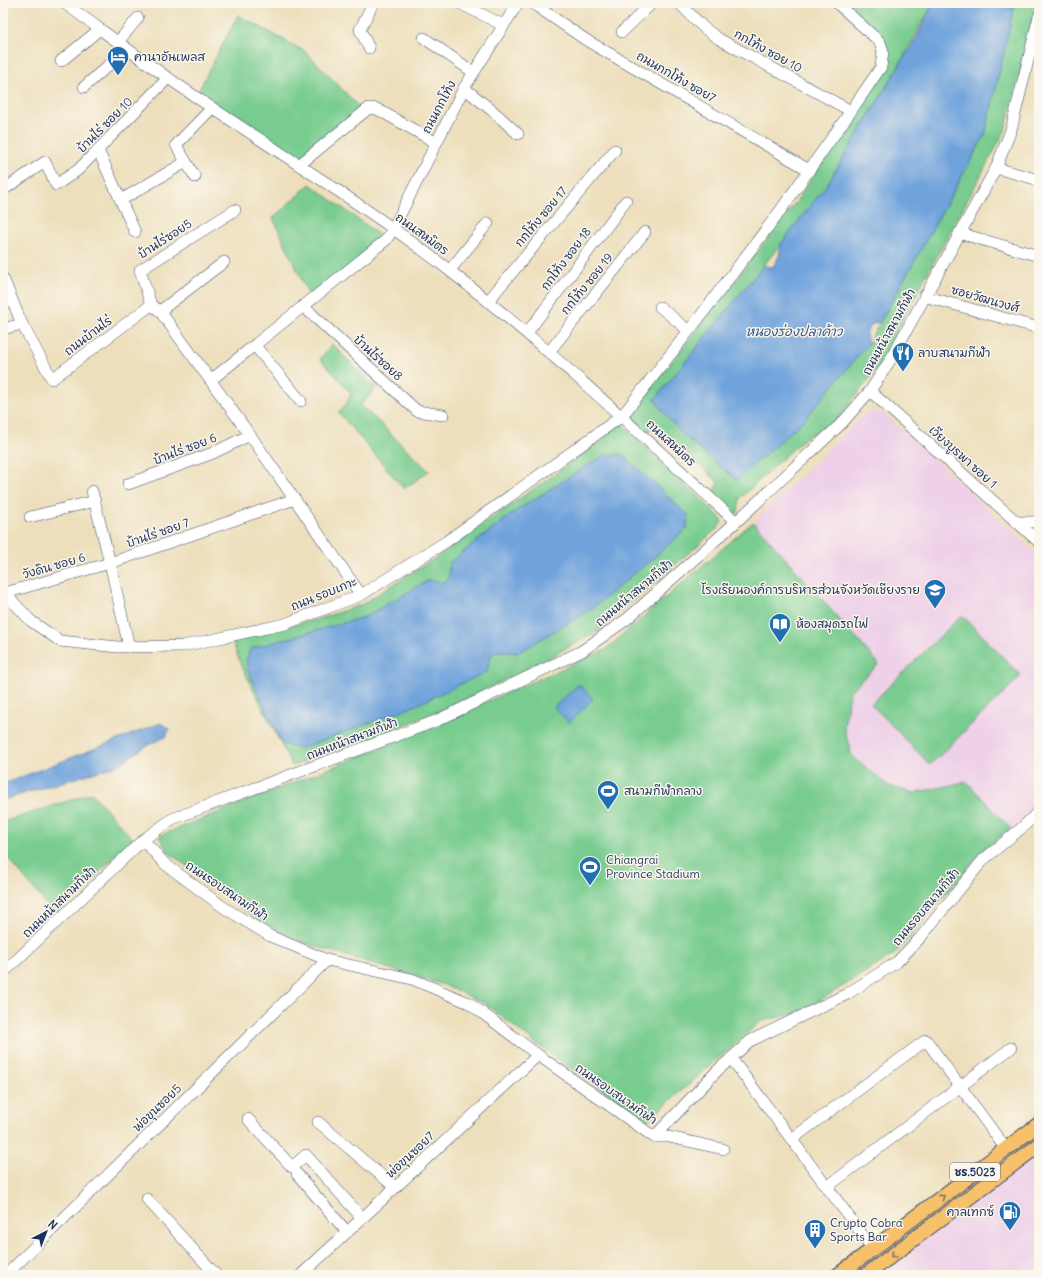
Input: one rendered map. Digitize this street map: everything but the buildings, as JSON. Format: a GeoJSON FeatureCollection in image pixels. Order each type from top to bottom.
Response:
{"type":"FeatureCollection","features":[{"type":"Feature","properties":{"kind":"main road","name":"ชร.5023"},"geometry":{"type":"LineString","coordinates":[[838,1275],[1039,1124]]}},
{"type":"Feature","properties":{"kind":"main road","name":"ชร.5023"},"geometry":{"type":"LineString","coordinates":[[866,1275],[1039,1145]]}},
{"type":"Feature","properties":{"kind":"main road"},"geometry":{"type":"LineString","coordinates":[[911,1221],[921,1234]]}},
{"type":"Feature","properties":{"kind":"street","name":"ถนนสหมิตร"},"geometry":{"type":"LineString","coordinates":[[64,3],[168,78],[299,165],[450,270],[527,333],[622,416],[736,522]]}},
{"type":"Feature","properties":{"kind":"street"},"geometry":{"type":"LineString","coordinates":[[369,48],[360,30],[372,3]]}},
{"type":"Feature","properties":{"kind":"street"},"geometry":{"type":"LineString","coordinates":[[459,3],[503,25]]}},
{"type":"Feature","properties":{"kind":"street","name":"ถนนกกโท้ง ซอย7"},"geometry":{"type":"LineString","coordinates":[[532,3],[586,40],[809,170]]}},
{"type":"Feature","properties":{"kind":"street"},"geometry":{"type":"LineString","coordinates":[[622,32],[652,3]]}},
{"type":"Feature","properties":{"kind":"street","name":"กกโท้ง ซอย 10"},"geometry":{"type":"LineString","coordinates":[[679,3],[704,28],[719,39],[851,111]]}},
{"type":"Feature","properties":{"kind":"street","name":"ถนน รอบเกาะ"},"geometry":{"type":"LineString","coordinates":[[4,592],[31,621],[60,641],[129,646],[184,646],[285,624],[361,595],[448,541],[622,416],[689,331],[809,170],[881,66],[883,52],[880,42],[837,3]]}},
{"type":"Feature","properties":{"kind":"street","name":"ถนนกกโท้ง"},"geometry":{"type":"LineString","coordinates":[[393,229],[435,142],[464,88],[516,4]]}},
{"type":"Feature","properties":{"kind":"street","name":"ถนนหน้าสนามกีฬา"},"geometry":{"type":"LineString","coordinates":[[3,973],[143,840],[172,820],[436,721],[582,651],[627,619],[736,522],[842,423],[870,391],[889,362],[924,296],[996,168],[1011,130],[1039,16]]}},
{"type":"Feature","properties":{"kind":"street"},"geometry":{"type":"LineString","coordinates":[[84,87],[122,45],[138,18]]}},
{"type":"Feature","properties":{"kind":"street"},"geometry":{"type":"LineString","coordinates":[[61,61],[100,29]]}},
{"type":"Feature","properties":{"kind":"street"},"geometry":{"type":"LineString","coordinates":[[424,38],[473,72]]}},
{"type":"Feature","properties":{"kind":"street","name":"บ้านไร่ ซอย 10"},"geometry":{"type":"LineString","coordinates":[[3,190],[45,162],[56,185],[78,170],[168,78]]}},
{"type":"Feature","properties":{"kind":"street"},"geometry":{"type":"LineString","coordinates":[[464,88],[518,134]]}},
{"type":"Feature","properties":{"kind":"street"},"geometry":{"type":"LineString","coordinates":[[195,177],[176,145],[212,108]]}},
{"type":"Feature","properties":{"kind":"street"},"geometry":{"type":"LineString","coordinates":[[299,165],[369,108],[377,109],[435,142]]}},
{"type":"Feature","properties":{"kind":"street"},"geometry":{"type":"LineString","coordinates":[[98,150],[135,232]]}},
{"type":"Feature","properties":{"kind":"street","name":"กกโท้ง ซอย 17"},"geometry":{"type":"LineString","coordinates":[[488,301],[615,150]]}},
{"type":"Feature","properties":{"kind":"street"},"geometry":{"type":"LineString","coordinates":[[121,200],[186,162]]}},
{"type":"Feature","properties":{"kind":"street"},"geometry":{"type":"LineString","coordinates":[[996,168],[1039,180]]}},
{"type":"Feature","properties":{"kind":"street","name":"กกโท้ง ซอย 18"},"geometry":{"type":"LineString","coordinates":[[527,333],[626,201]]}},
{"type":"Feature","properties":{"kind":"street","name":"บ้านไร่ซอย5"},"geometry":{"type":"LineString","coordinates":[[156,308],[140,270],[235,210]]}},
{"type":"Feature","properties":{"kind":"street"},"geometry":{"type":"LineString","coordinates":[[450,270],[488,223]]}},
{"type":"Feature","properties":{"kind":"street"},"geometry":{"type":"LineString","coordinates":[[211,380],[386,240],[393,229]]}},
{"type":"Feature","properties":{"kind":"street","name":"กกโท้ง ซอย 19"},"geometry":{"type":"LineString","coordinates":[[549,352],[645,232]]}},
{"type":"Feature","properties":{"kind":"street"},"geometry":{"type":"LineString","coordinates":[[959,233],[1039,256]]}},
{"type":"Feature","properties":{"kind":"street"},"geometry":{"type":"LineString","coordinates":[[224,262],[156,308],[211,380],[361,595]]}},
{"type":"Feature","properties":{"kind":"street","name":"ถนนบ้านไร่"},"geometry":{"type":"LineString","coordinates":[[3,278],[22,324],[52,379],[156,308]]}},
{"type":"Feature","properties":{"kind":"street","name":"ซอยวัฒนวงศ์"},"geometry":{"type":"LineString","coordinates":[[924,296],[1039,328]]}},
{"type":"Feature","properties":{"kind":"street","name":"บ้านไร่ซอย8"},"geometry":{"type":"LineString","coordinates":[[303,306],[417,411],[443,415]]}},
{"type":"Feature","properties":{"kind":"street"},"geometry":{"type":"LineString","coordinates":[[660,307],[689,331]]}},
{"type":"Feature","properties":{"kind":"street"},"geometry":{"type":"LineString","coordinates":[[3,329],[22,324]]}},
{"type":"Feature","properties":{"kind":"street"},"geometry":{"type":"LineString","coordinates":[[255,346],[301,401]]}},
{"type":"Feature","properties":{"kind":"street","name":"เวียงบูรพา ซอย 1"},"geometry":{"type":"LineString","coordinates":[[870,391],[1017,522],[1036,537]]}},
{"type":"Feature","properties":{"kind":"street","name":"บ้านไร่ ซอย 6"},"geometry":{"type":"LineString","coordinates":[[128,484],[213,453],[250,435]]}},
{"type":"Feature","properties":{"kind":"street"},"geometry":{"type":"LineString","coordinates":[[30,517],[94,496],[129,646]]}},
{"type":"Feature","properties":{"kind":"street","name":"บ้านไร่ ซอย 7"},"geometry":{"type":"LineString","coordinates":[[110,563],[295,499]]}},
{"type":"Feature","properties":{"kind":"street"},"geometry":{"type":"LineString","coordinates":[[1017,522],[1039,522]]}},
{"type":"Feature","properties":{"kind":"street","name":"วังดิน ซอย 6"},"geometry":{"type":"LineString","coordinates":[[4,592],[110,563]]}},
{"type":"Feature","properties":{"kind":"street","name":"ถนนรอบสนามกีฬา"},"geometry":{"type":"LineString","coordinates":[[143,840],[166,864],[223,907],[270,936],[327,960],[412,979],[468,1003],[538,1055],[654,1137],[731,1058],[750,1041],[847,994],[897,962],[920,938],[983,860],[1024,826],[1039,811]]}},
{"type":"Feature","properties":{"kind":"street","name":"พ่อขุนซอย5"},"geometry":{"type":"LineString","coordinates":[[6,1275],[327,960]]}},
{"type":"Feature","properties":{"kind":"street"},"geometry":{"type":"LineString","coordinates":[[792,1139],[926,1040],[1006,1149]]}},
{"type":"Feature","properties":{"kind":"street"},"geometry":{"type":"LineString","coordinates":[[827,1187],[1011,1048]]}},
{"type":"Feature","properties":{"kind":"street","name":"พ่อขุนซอย7"},"geometry":{"type":"LineString","coordinates":[[301,1275],[538,1055]]}},
{"type":"Feature","properties":{"kind":"street"},"geometry":{"type":"LineString","coordinates":[[731,1058],[873,1249]]}},
{"type":"Feature","properties":{"kind":"street"},"geometry":{"type":"LineString","coordinates":[[248,1119],[292,1167],[306,1154],[362,1218]]}},
{"type":"Feature","properties":{"kind":"street"},"geometry":{"type":"LineString","coordinates":[[318,1122],[395,1187]]}},
{"type":"Feature","properties":{"kind":"street"},"geometry":{"type":"LineString","coordinates":[[654,1137],[669,1136],[722,1148]]}},
{"type":"Feature","properties":{"kind":"street"},"geometry":{"type":"LineString","coordinates":[[296,1174],[348,1232]]}},
{"type":"Feature","properties":{"kind":"street"},"geometry":{"type":"LineString","coordinates":[[147,1199],[216,1275]]}},
{"type":"Feature","properties":{"kind":"shaded area","name":"โรงเรียนองค์การบริหารส่วนจังหวัดเชียงราย"},"geometry":{"type":"Polygon","coordinates":[[[867,412],[882,412],[1039,556],[1039,801],[1011,829],[967,782],[914,793],[889,786],[852,756],[844,728],[850,691],[879,664],[753,522],[867,412]]]}},
{"type":"Feature","properties":{"kind":"shaded area"},"geometry":{"type":"Polygon","coordinates":[[[1039,1153],[1039,1275],[874,1275],[1039,1153]]]}},
{"type":"Feature","properties":{"kind":"green space"},"geometry":{"type":"Polygon","coordinates":[[[836,3],[933,3],[898,67],[828,183],[781,244],[655,399],[672,422],[692,443],[737,480],[868,344],[985,135],[1015,3],[1038,3],[1005,131],[897,329],[880,365],[836,421],[806,437],[740,498],[738,513],[733,513],[712,496],[718,482],[657,426],[645,432],[631,418],[649,391],[796,202],[884,67],[877,39],[836,3]]]}},
{"type":"Feature","properties":{"kind":"green space"},"geometry":{"type":"Polygon","coordinates":[[[238,15],[306,52],[363,111],[299,165],[195,97],[238,15]]]}},
{"type":"Feature","properties":{"kind":"green space"},"geometry":{"type":"Polygon","coordinates":[[[310,184],[386,240],[311,300],[273,218],[310,184]]]}},
{"type":"Feature","properties":{"kind":"green space"},"geometry":{"type":"Polygon","coordinates":[[[332,344],[376,388],[361,405],[429,471],[404,489],[338,412],[347,403],[351,393],[320,359],[332,344]]]}},
{"type":"Feature","properties":{"kind":"green space"},"geometry":{"type":"Polygon","coordinates":[[[621,423],[719,516],[722,522],[718,528],[600,630],[543,661],[450,707],[361,742],[292,766],[241,665],[231,638],[315,620],[361,605],[434,559],[603,440],[616,424],[621,423]],[[604,455],[516,511],[449,563],[449,579],[441,583],[429,580],[365,617],[250,649],[248,671],[282,744],[490,656],[497,651],[518,653],[604,455]]]}},
{"type":"Feature","properties":{"kind":"green space","name":"สนามกีฬากลาง"},"geometry":{"type":"Polygon","coordinates":[[[753,522],[879,664],[850,691],[844,728],[852,756],[889,786],[914,793],[967,782],[1011,829],[984,849],[895,954],[801,1012],[761,1021],[648,1120],[543,1049],[484,1003],[444,985],[307,944],[266,926],[167,851],[159,836],[383,747],[605,650],[753,522]]]}},
{"type":"Feature","properties":{"kind":"green space"},"geometry":{"type":"Polygon","coordinates":[[[962,615],[1021,676],[930,765],[871,704],[962,615]]]}},
{"type":"Feature","properties":{"kind":"green space"},"geometry":{"type":"Polygon","coordinates":[[[92,793],[133,839],[55,915],[3,852],[3,822],[92,793]]]}},
{"type":"Feature","properties":{"kind":"water","name":"หนองร่องปลาค้าว"},"geometry":{"type":"Polygon","coordinates":[[[934,3],[1015,3],[985,135],[880,322],[872,324],[866,333],[868,344],[804,420],[737,480],[692,443],[672,422],[655,399],[763,266],[773,267],[779,256],[781,244],[828,183],[915,40],[934,3]]]}},
{"type":"Feature","properties":{"kind":"water"},"geometry":{"type":"Polygon","coordinates":[[[604,455],[623,455],[688,515],[687,528],[649,562],[590,610],[518,653],[497,651],[490,656],[487,672],[414,706],[300,749],[282,744],[248,671],[246,661],[250,649],[365,617],[429,580],[441,583],[449,579],[449,563],[516,511],[604,455]]]}},
{"type":"Feature","properties":{"kind":"water"},"geometry":{"type":"Polygon","coordinates":[[[579,684],[593,699],[569,723],[554,707],[579,684]]]}},
{"type":"Feature","properties":{"kind":"water"},"geometry":{"type":"Polygon","coordinates":[[[161,723],[169,729],[166,737],[146,746],[119,765],[3,800],[3,784],[161,723]]]}},
{"type":"Feature","properties":{"kind":"place","name":"คานาอันเพลส"},"geometry":{"type":"Point","coordinates":[118,76]}},
{"type":"Feature","properties":{"kind":"place","name":"ลาบสนามกีฬา"},"geometry":{"type":"Point","coordinates":[903,372]}},
{"type":"Feature","properties":{"kind":"place","name":"โรงเรียนองค์การบริหารส่วนจังหวัดเชียงราย"},"geometry":{"type":"Point","coordinates":[935,610]}},
{"type":"Feature","properties":{"kind":"place","name":"ห้องสมุดรถไฟ"},"geometry":{"type":"Point","coordinates":[780,644]}},
{"type":"Feature","properties":{"kind":"place","name":"สนามกีฬากลาง"},"geometry":{"type":"Point","coordinates":[608,810]}},
{"type":"Feature","properties":{"kind":"place","name":"Chiangrai Province Stadium"},"geometry":{"type":"Point","coordinates":[590,886]}},
{"type":"Feature","properties":{"kind":"place","name":"คาลเทกซ์"},"geometry":{"type":"Point","coordinates":[1010,1232]}},
{"type":"Feature","properties":{"kind":"place","name":"Crypto Cobra Sports Bar"},"geometry":{"type":"Point","coordinates":[815,1250]}}]}
